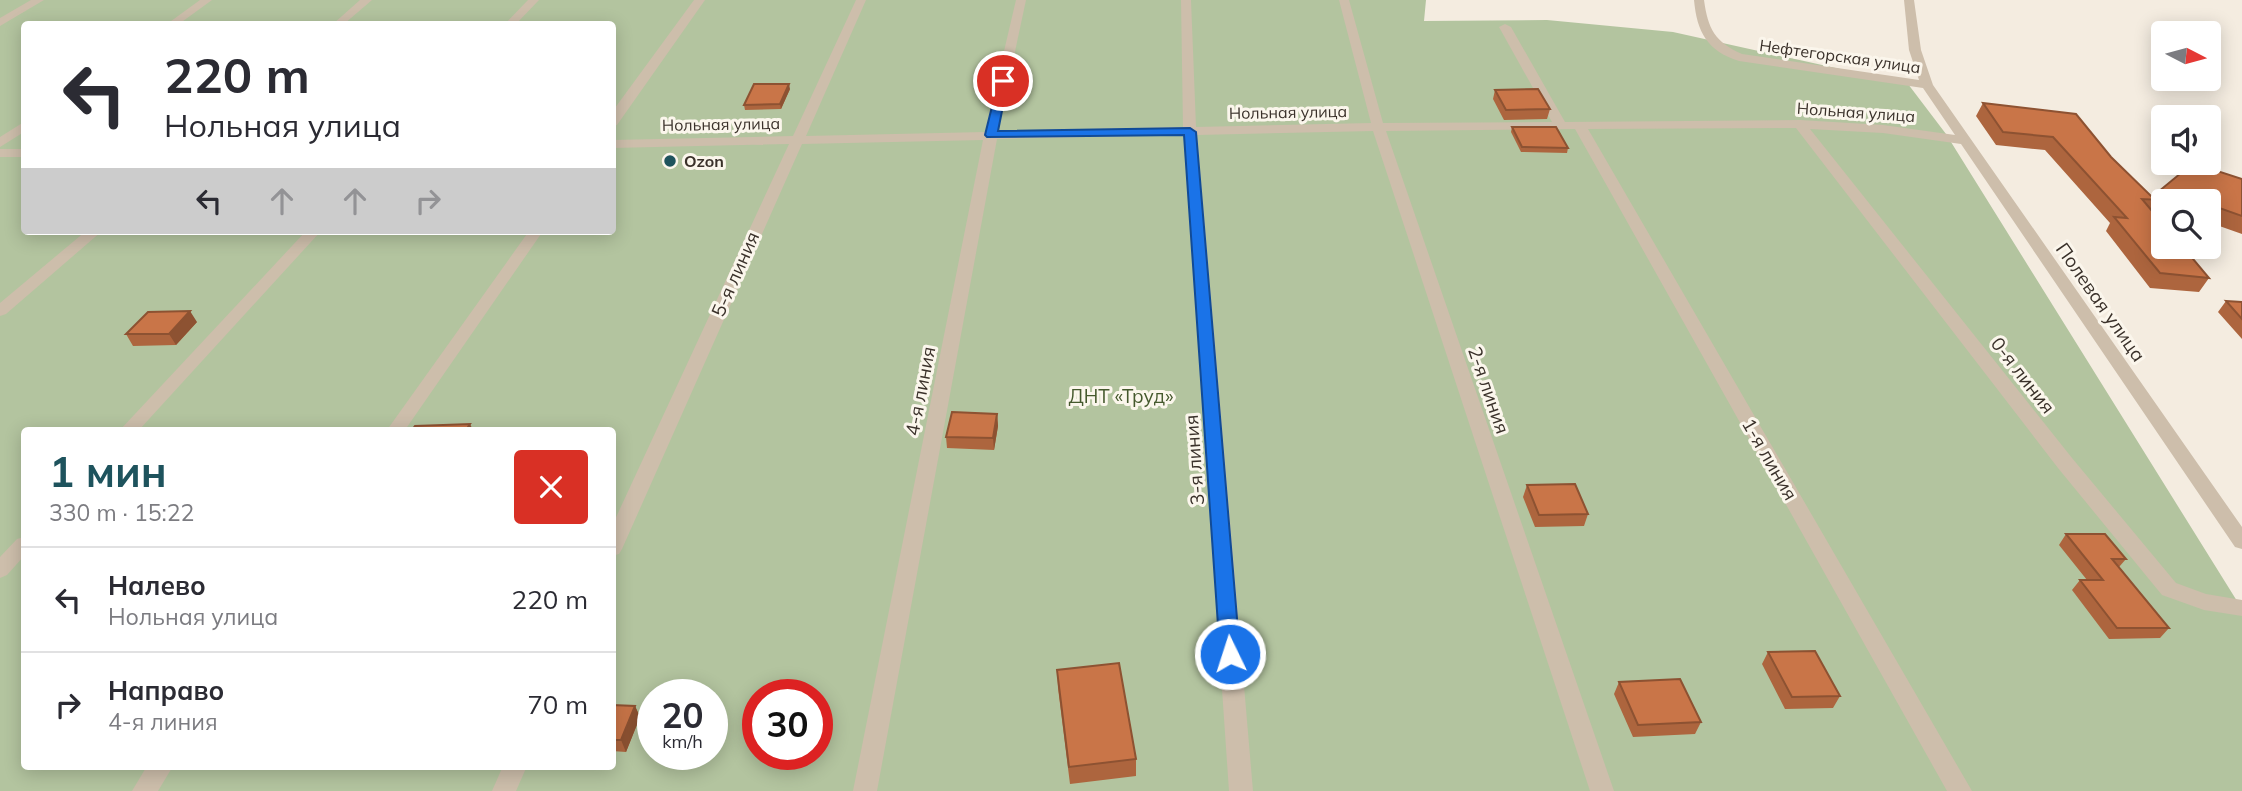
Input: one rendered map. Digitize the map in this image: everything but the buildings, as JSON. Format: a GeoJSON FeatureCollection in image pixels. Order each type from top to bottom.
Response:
{"type":"FeatureCollection","features":[{"type":"Feature","properties":{"kind":"street"},"geometry":{"type":"LineString","coordinates":[[0,23],[39,0]]}},
{"type":"Feature","properties":{"kind":"street"},"geometry":{"type":"LineString","coordinates":[[176,21],[207,0]]}},
{"type":"Feature","properties":{"kind":"street"},"geometry":{"type":"LineString","coordinates":[[342,21],[367,0]]}},
{"type":"Feature","properties":{"kind":"street"},"geometry":{"type":"LineString","coordinates":[[513,21],[534,0]]}},
{"type":"Feature","properties":{"kind":"street"},"geometry":{"type":"LineString","coordinates":[[616,116],[699,0]]}},
{"type":"Feature","properties":{"kind":"street","name":"5-я линия"},"geometry":{"type":"LineString","coordinates":[[616,540],[860,0]]}},
{"type":"Feature","properties":{"kind":"street","name":"4-я линия"},"geometry":{"type":"LineString","coordinates":[[865,791],[991,135],[1021,0]]}},
{"type":"Feature","properties":{"kind":"street","name":"3-я линия"},"geometry":{"type":"LineString","coordinates":[[1186,0],[1190,132],[1241,791]]}},
{"type":"Feature","properties":{"kind":"street","name":"2-я линия"},"geometry":{"type":"LineString","coordinates":[[1344,0],[1378,127],[1602,791]]}},
{"type":"Feature","properties":{"kind":"street","name":"Нефтегорская улица"},"geometry":{"type":"LineString","coordinates":[[1699,0],[1701,26],[1708,39],[1721,50],[1739,57],[1927,85],[1915,50],[1909,0]]}},
{"type":"Feature","properties":{"kind":"street","name":"1-я линия"},"geometry":{"type":"LineString","coordinates":[[1505,27],[1571,127],[1960,791]]}},
{"type":"Feature","properties":{"kind":"street","name":"Полевая улица"},"geometry":{"type":"LineString","coordinates":[[1927,85],[2242,542]]}},
{"type":"Feature","properties":{"kind":"street","name":"Нольная улица"},"geometry":{"type":"LineString","coordinates":[[616,144],[1378,127],[1800,124],[1883,129],[1963,140]]}},
{"type":"Feature","properties":{"kind":"street","name":"0-я линия"},"geometry":{"type":"LineString","coordinates":[[1800,124],[2065,463],[2169,589],[2204,602],[2242,608]]}},
{"type":"Feature","properties":{"kind":"street"},"geometry":{"type":"LineString","coordinates":[[0,143],[21,128]]}},
{"type":"Feature","properties":{"kind":"street"},"geometry":{"type":"LineString","coordinates":[[0,153],[21,153]]}},
{"type":"Feature","properties":{"kind":"street"},"geometry":{"type":"LineString","coordinates":[[0,311],[89,235]]}},
{"type":"Feature","properties":{"kind":"street"},"geometry":{"type":"LineString","coordinates":[[133,427],[310,235]]}},
{"type":"Feature","properties":{"kind":"street"},"geometry":{"type":"LineString","coordinates":[[398,427],[533,235]]}},
{"type":"Feature","properties":{"kind":"street"},"geometry":{"type":"LineString","coordinates":[[0,570],[21,547]]}},
{"type":"Feature","properties":{"kind":"street"},"geometry":{"type":"LineString","coordinates":[[144,791],[158,770]]}},
{"type":"Feature","properties":{"kind":"street"},"geometry":{"type":"LineString","coordinates":[[505,791],[513,770]]}},
{"type":"Feature","properties":{"kind":"green space","name":"ДНТ «Труд»"},"geometry":{"type":"Polygon","coordinates":[[[0,0],[1426,0],[1424,21],[1547,20],[1673,32],[1908,84],[1946,134],[2242,609],[2242,791],[0,791],[0,0]]]}},
{"type":"Feature","properties":{"kind":"place","name":"Ozon"},"geometry":{"type":"Point","coordinates":[670,161]}},
{"type":"Feature","properties":{"kind":"route"},"geometry":{"type":"LineString","coordinates":[[1003,81],[991,135],[1190,132],[1230,654]]}}]}
